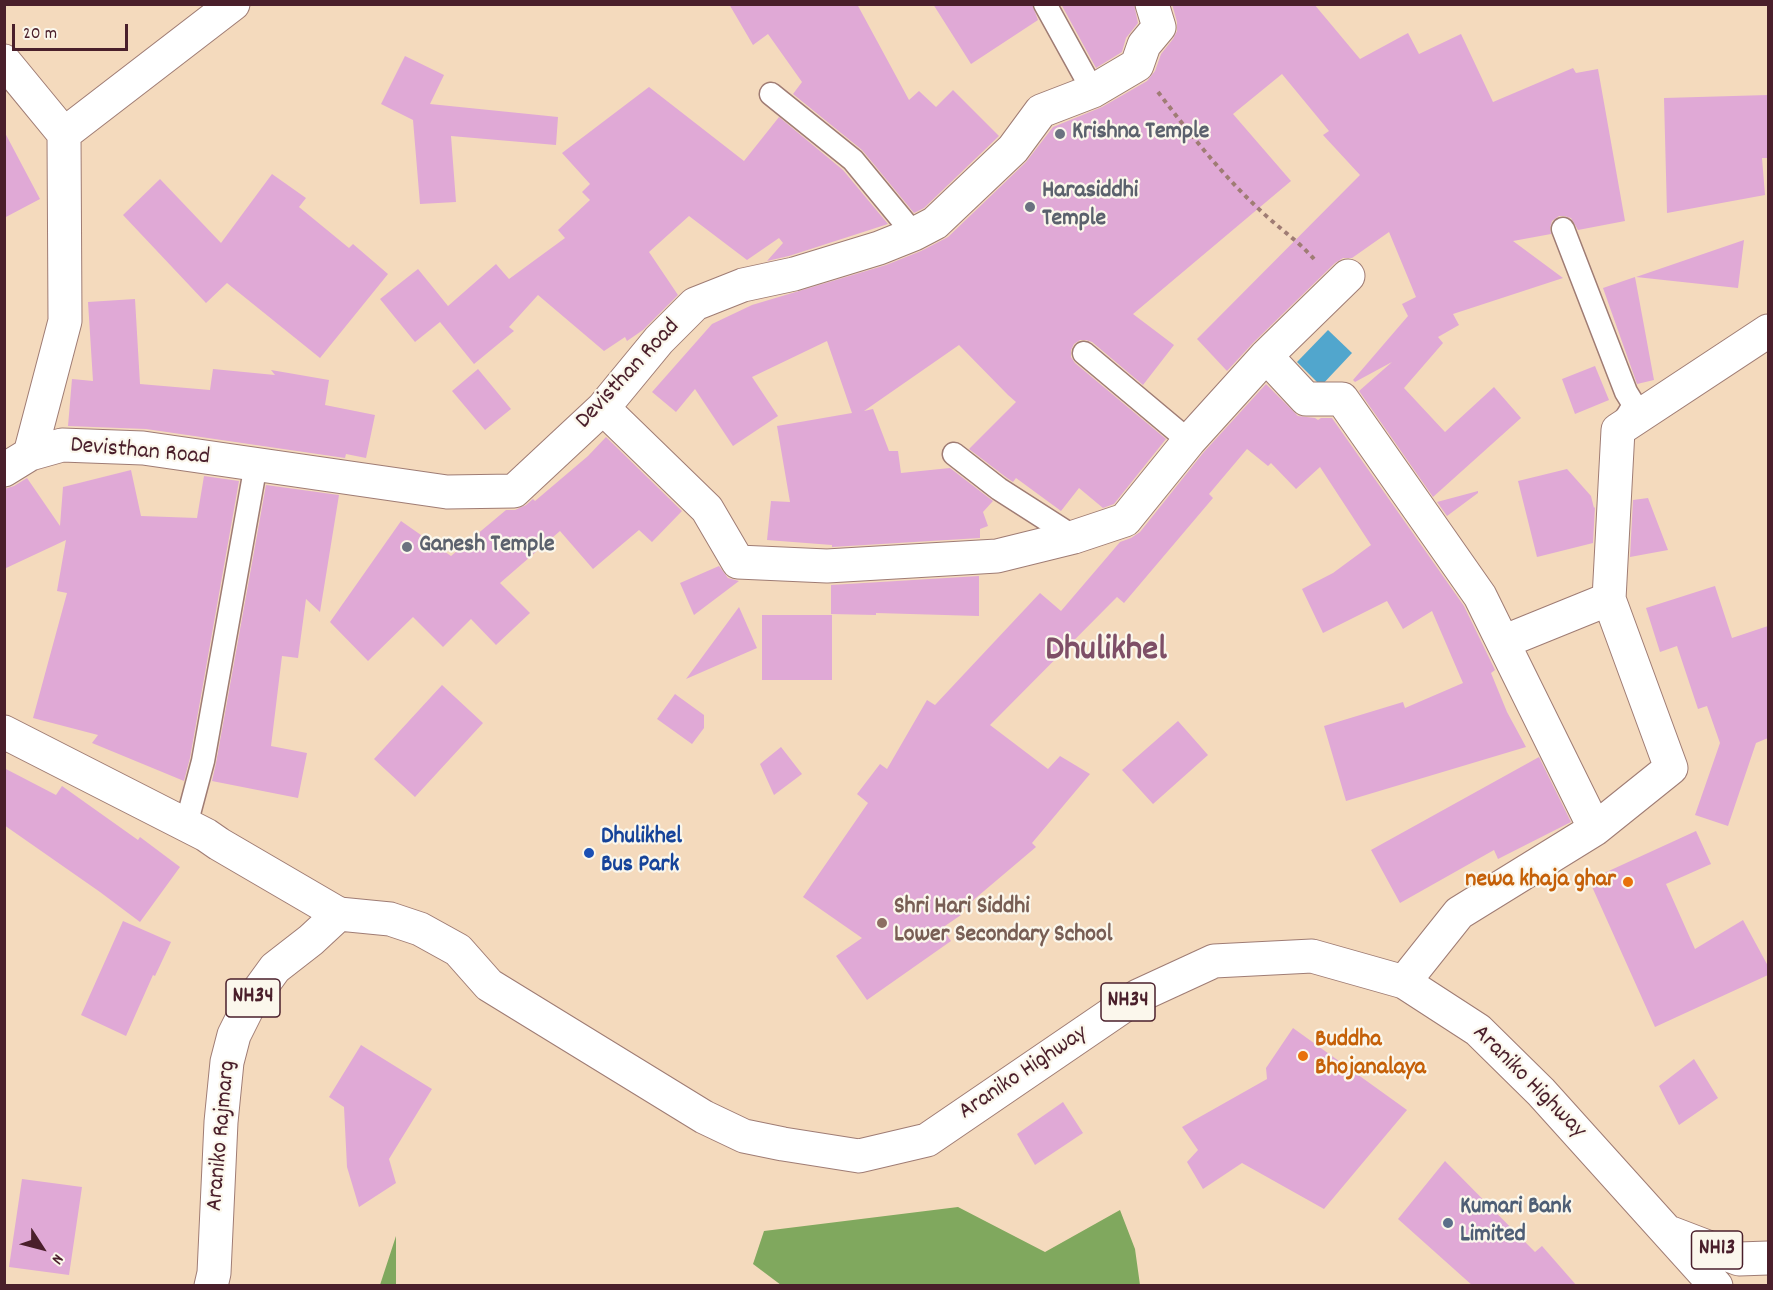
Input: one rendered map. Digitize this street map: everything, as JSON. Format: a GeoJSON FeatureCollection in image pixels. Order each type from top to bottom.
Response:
{"type":"FeatureCollection","features":[{"type":"Feature","properties":{"kind":"main road"},"geometry":{"type":"LineString","coordinates":[[64,134],[233,4]]}},
{"type":"Feature","properties":{"kind":"main road"},"geometry":{"type":"LineString","coordinates":[[1137,65],[1144,45],[1159,27],[1152,4]]}},
{"type":"Feature","properties":{"kind":"main road"},"geometry":{"type":"LineString","coordinates":[[4,61],[64,134],[65,321],[17,462]]}},
{"type":"Feature","properties":{"kind":"main road","name":"Devisthan Road"},"geometry":{"type":"LineString","coordinates":[[17,462],[62,445],[143,448],[447,492],[514,491],[603,408],[659,340],[695,304],[743,285],[833,264],[915,234],[935,223],[1013,149],[1041,111],[1093,91],[1137,65]]}},
{"type":"Feature","properties":{"kind":"main road"},"geometry":{"type":"LineString","coordinates":[[603,408],[707,509],[738,562],[827,566],[997,556],[1074,537],[1125,520],[1189,441],[1266,356],[1343,281]]}},
{"type":"Feature","properties":{"kind":"main road"},"geometry":{"type":"LineString","coordinates":[[1404,982],[1459,913],[1595,829],[1671,768],[1609,599],[1618,430],[1768,331]]}},
{"type":"Feature","properties":{"kind":"main road"},"geometry":{"type":"LineString","coordinates":[[1266,356],[1306,399],[1342,399],[1480,596],[1595,829]]}},
{"type":"Feature","properties":{"kind":"main road"},"geometry":{"type":"LineString","coordinates":[[1503,642],[1609,599]]}},
{"type":"Feature","properties":{"kind":"main road"},"geometry":{"type":"LineString","coordinates":[[4,732],[206,835],[339,914]]}},
{"type":"Feature","properties":{"kind":"main road","name":"Araniko Highway"},"geometry":{"type":"LineString","coordinates":[[339,914],[390,919],[420,929],[458,950],[489,985],[704,1117],[744,1136],[859,1156],[927,1140],[1138,996],[1214,961],[1312,956],[1404,982],[1478,1030],[1541,1092],[1716,1286]]}},
{"type":"Feature","properties":{"kind":"main road","name":"Araniko Rajmarg"},"geometry":{"type":"LineString","coordinates":[[212,1286],[221,1122],[227,1062],[234,1035],[251,1001],[275,968],[311,940],[339,914]]}},
{"type":"Feature","properties":{"kind":"main road","name":"NH13"},"geometry":{"type":"LineString","coordinates":[[1667,1231],[1739,1259],[1768,1258]]}},
{"type":"Feature","properties":{"kind":"lane"},"geometry":{"type":"LineString","coordinates":[[1045,4],[1093,91]]}},
{"type":"Feature","properties":{"kind":"lane"},"geometry":{"type":"LineString","coordinates":[[771,94],[853,160],[915,234]]}},
{"type":"Feature","properties":{"kind":"lane"},"geometry":{"type":"LineString","coordinates":[[1563,229],[1626,392],[1634,405],[1618,430]]}},
{"type":"Feature","properties":{"kind":"lane"},"geometry":{"type":"LineString","coordinates":[[1084,353],[1189,441]]}},
{"type":"Feature","properties":{"kind":"lane"},"geometry":{"type":"LineString","coordinates":[[954,454],[999,489],[1074,537]]}},
{"type":"Feature","properties":{"kind":"lane"},"geometry":{"type":"LineString","coordinates":[[186,825],[203,761],[256,464]]}},
{"type":"Feature","properties":{"kind":"path"},"geometry":{"type":"LineString","coordinates":[[1137,65],[1206,153],[1262,212],[1343,281]]}},
{"type":"Feature","properties":{"kind":"green space"},"geometry":{"type":"Polygon","coordinates":[[[958,1207],[1045,1252],[1120,1210],[1135,1249],[1140,1285],[781,1285],[753,1264],[764,1231],[958,1207]]]}},
{"type":"Feature","properties":{"kind":"green space"},"geometry":{"type":"Polygon","coordinates":[[[396,1236],[396,1285],[380,1285],[396,1236]]]}},
{"type":"Feature","properties":{"kind":"water"},"geometry":{"type":"Polygon","coordinates":[[[1328,330],[1352,353],[1321,386],[1297,362],[1328,330]]]}},
{"type":"Feature","properties":{"kind":"building"},"geometry":{"type":"Polygon","coordinates":[[[729,4],[857,4],[909,100],[919,91],[936,107],[953,90],[999,136],[924,208],[914,213],[862,150],[793,94],[802,82],[768,34],[753,45],[729,4]]]}},
{"type":"Feature","properties":{"kind":"building"},"geometry":{"type":"Polygon","coordinates":[[[933,4],[1032,4],[1038,20],[971,64],[933,4]]]}},
{"type":"Feature","properties":{"kind":"building"},"geometry":{"type":"Polygon","coordinates":[[[1061,4],[1134,4],[1138,23],[1126,38],[1122,52],[1096,68],[1061,4]]]}},
{"type":"Feature","properties":{"kind":"building"},"geometry":{"type":"Polygon","coordinates":[[[1172,4],[1314,4],[1360,59],[1408,33],[1419,54],[1461,34],[1493,102],[1573,68],[1576,73],[1598,69],[1625,221],[1578,230],[1571,218],[1559,216],[1552,221],[1551,234],[1513,241],[1563,278],[1453,314],[1459,325],[1438,337],[1443,343],[1404,388],[1445,432],[1494,387],[1521,418],[1433,497],[1359,391],[1392,362],[1355,382],[1353,380],[1408,316],[1402,304],[1416,297],[1389,232],[1352,258],[1343,258],[1335,263],[1227,371],[1197,339],[1360,175],[1323,135],[1329,131],[1282,74],[1233,114],[1291,181],[1133,314],[1174,345],[1143,385],[1092,342],[1080,340],[1071,350],[1071,357],[1075,363],[1166,439],[1114,504],[1103,508],[1079,488],[1061,511],[1016,478],[1013,482],[1007,478],[969,449],[1016,402],[959,345],[864,411],[873,409],[889,451],[898,451],[901,473],[950,468],[993,501],[983,512],[988,526],[980,529],[980,538],[832,547],[832,545],[767,540],[771,501],[790,502],[777,426],[852,413],[827,341],[752,377],[778,416],[733,446],[695,389],[676,412],[652,392],[712,324],[752,305],[886,265],[948,237],[1026,162],[1053,127],[1102,107],[1147,81],[1155,71],[1161,54],[1177,31],[1172,4]]]}},
{"type":"Feature","properties":{"kind":"building"},"geometry":{"type":"Polygon","coordinates":[[[405,56],[444,75],[430,104],[558,117],[556,145],[451,136],[456,202],[420,204],[413,120],[381,104],[405,56]]]}},
{"type":"Feature","properties":{"kind":"building"},"geometry":{"type":"Polygon","coordinates":[[[649,87],[744,161],[779,117],[843,170],[888,224],[767,261],[783,243],[779,238],[747,260],[689,216],[649,252],[678,295],[643,330],[627,341],[625,337],[604,351],[538,295],[509,327],[514,331],[474,364],[440,322],[415,342],[380,299],[418,269],[448,306],[496,264],[509,279],[565,238],[558,230],[590,200],[582,192],[590,184],[562,153],[649,87]]]}},
{"type":"Feature","properties":{"kind":"building"},"geometry":{"type":"Polygon","coordinates":[[[1768,95],[1768,158],[1762,158],[1765,195],[1667,213],[1664,98],[1768,95]]]}},
{"type":"Feature","properties":{"kind":"building"},"geometry":{"type":"Polygon","coordinates":[[[4,131],[40,199],[4,218],[4,131]]]}},
{"type":"Feature","properties":{"kind":"building"},"geometry":{"type":"Polygon","coordinates":[[[272,174],[306,198],[299,207],[349,248],[353,244],[388,274],[320,358],[227,283],[206,303],[123,215],[160,179],[221,243],[272,174]]]}},
{"type":"Feature","properties":{"kind":"building"},"geometry":{"type":"Polygon","coordinates":[[[1744,240],[1738,288],[1636,277],[1744,240]]]}},
{"type":"Feature","properties":{"kind":"building"},"geometry":{"type":"Polygon","coordinates":[[[1635,277],[1654,380],[1637,384],[1603,288],[1635,277]]]}},
{"type":"Feature","properties":{"kind":"building"},"geometry":{"type":"Polygon","coordinates":[[[135,299],[140,384],[210,390],[213,369],[275,375],[271,370],[329,380],[325,405],[375,415],[366,458],[346,454],[345,458],[146,429],[68,426],[72,379],[93,381],[88,302],[135,299]]]}},
{"type":"Feature","properties":{"kind":"building"},"geometry":{"type":"Polygon","coordinates":[[[1595,366],[1609,400],[1575,414],[1562,379],[1595,366]]]}},
{"type":"Feature","properties":{"kind":"building"},"geometry":{"type":"Polygon","coordinates":[[[478,369],[511,409],[485,430],[452,391],[478,369]]]}},
{"type":"Feature","properties":{"kind":"building"},"geometry":{"type":"Polygon","coordinates":[[[1266,384],[1298,416],[1318,420],[1332,418],[1464,606],[1495,670],[1491,673],[1507,712],[1526,747],[1346,801],[1324,726],[1403,702],[1405,708],[1463,683],[1432,611],[1403,629],[1387,601],[1323,633],[1302,589],[1333,573],[1371,545],[1320,467],[1296,489],[1271,463],[1268,466],[1247,449],[1209,494],[1213,498],[1124,603],[1117,597],[990,725],[1048,769],[1060,756],[1090,774],[1032,843],[1036,847],[958,913],[961,915],[942,928],[951,941],[867,1000],[836,956],[862,938],[803,897],[868,803],[857,794],[880,764],[887,769],[927,700],[935,705],[1040,593],[1061,611],[1120,542],[1140,532],[1203,453],[1266,384]]]}},
{"type":"Feature","properties":{"kind":"building"},"geometry":{"type":"Polygon","coordinates":[[[606,437],[682,511],[652,542],[639,530],[593,569],[560,531],[500,583],[530,613],[496,645],[471,619],[443,647],[413,617],[368,661],[330,622],[401,521],[451,556],[506,510],[515,510],[533,499],[535,501],[588,456],[606,437]]]}},
{"type":"Feature","properties":{"kind":"building"},"geometry":{"type":"Polygon","coordinates":[[[1567,469],[1591,496],[1595,507],[1593,543],[1537,557],[1518,481],[1567,469]]]}},
{"type":"Feature","properties":{"kind":"building"},"geometry":{"type":"Polygon","coordinates":[[[131,470],[141,516],[197,518],[204,476],[239,481],[184,781],[92,743],[98,735],[33,718],[67,593],[57,591],[66,540],[4,569],[4,489],[27,478],[60,526],[63,487],[131,470]]]}},
{"type":"Feature","properties":{"kind":"building"},"geometry":{"type":"Polygon","coordinates":[[[266,485],[339,495],[320,612],[306,599],[298,658],[282,656],[271,746],[307,753],[298,798],[212,781],[266,485]]]}},
{"type":"Feature","properties":{"kind":"building"},"geometry":{"type":"Polygon","coordinates":[[[1478,491],[1447,516],[1437,502],[1478,491]]]}},
{"type":"Feature","properties":{"kind":"building"},"geometry":{"type":"Polygon","coordinates":[[[1648,498],[1668,550],[1630,557],[1633,500],[1648,498]]]}},
{"type":"Feature","properties":{"kind":"building"},"geometry":{"type":"Polygon","coordinates":[[[719,566],[728,578],[739,581],[694,615],[680,583],[719,566]]]}},
{"type":"Feature","properties":{"kind":"building"},"geometry":{"type":"Polygon","coordinates":[[[979,576],[979,616],[831,614],[831,585],[979,576]]]}},
{"type":"Feature","properties":{"kind":"building"},"geometry":{"type":"Polygon","coordinates":[[[1715,586],[1732,638],[1768,626],[1768,738],[1756,743],[1728,826],[1695,815],[1720,743],[1707,706],[1698,709],[1677,646],[1660,652],[1646,608],[1715,586]]]}},
{"type":"Feature","properties":{"kind":"building"},"geometry":{"type":"Polygon","coordinates":[[[739,607],[757,648],[686,679],[739,607]]]}},
{"type":"Feature","properties":{"kind":"building"},"geometry":{"type":"Polygon","coordinates":[[[762,615],[832,615],[832,680],[762,680],[762,615]]]}},
{"type":"Feature","properties":{"kind":"building"},"geometry":{"type":"Polygon","coordinates":[[[442,685],[483,723],[415,797],[374,759],[442,685]]]}},
{"type":"Feature","properties":{"kind":"building"},"geometry":{"type":"Polygon","coordinates":[[[675,694],[704,715],[704,728],[692,744],[657,719],[675,694]]]}},
{"type":"Feature","properties":{"kind":"building"},"geometry":{"type":"Polygon","coordinates":[[[1178,721],[1208,755],[1153,804],[1122,770],[1178,721]]]}},
{"type":"Feature","properties":{"kind":"building"},"geometry":{"type":"Polygon","coordinates":[[[781,747],[802,774],[774,795],[760,764],[781,747]]]}},
{"type":"Feature","properties":{"kind":"building"},"geometry":{"type":"Polygon","coordinates":[[[1539,757],[1571,822],[1498,859],[1494,850],[1400,903],[1371,850],[1539,757]]]}},
{"type":"Feature","properties":{"kind":"building"},"geometry":{"type":"Polygon","coordinates":[[[4,768],[56,795],[62,786],[138,840],[140,837],[180,867],[140,922],[4,825],[4,768]]]}},
{"type":"Feature","properties":{"kind":"building"},"geometry":{"type":"Polygon","coordinates":[[[1696,831],[1711,864],[1666,884],[1695,949],[1743,920],[1768,966],[1768,975],[1655,1027],[1589,880],[1696,831]]]}},
{"type":"Feature","properties":{"kind":"building"},"geometry":{"type":"Polygon","coordinates":[[[123,921],[171,942],[155,976],[153,975],[126,1036],[81,1015],[123,921]]]}},
{"type":"Feature","properties":{"kind":"building"},"geometry":{"type":"Polygon","coordinates":[[[1293,1028],[1407,1110],[1324,1209],[1242,1163],[1203,1189],[1187,1162],[1198,1150],[1182,1127],[1267,1079],[1266,1068],[1293,1028]]]}},
{"type":"Feature","properties":{"kind":"building"},"geometry":{"type":"Polygon","coordinates":[[[361,1045],[432,1089],[389,1159],[396,1183],[359,1207],[347,1167],[344,1107],[329,1097],[361,1045]]]}},
{"type":"Feature","properties":{"kind":"building"},"geometry":{"type":"Polygon","coordinates":[[[1694,1059],[1718,1098],[1679,1125],[1659,1086],[1694,1059]]]}},
{"type":"Feature","properties":{"kind":"building"},"geometry":{"type":"Polygon","coordinates":[[[1063,1102],[1083,1133],[1035,1165],[1017,1134],[1063,1102]]]}},
{"type":"Feature","properties":{"kind":"building"},"geometry":{"type":"Polygon","coordinates":[[[1445,1161],[1535,1252],[1542,1246],[1577,1286],[1473,1286],[1398,1219],[1445,1161]]]}},
{"type":"Feature","properties":{"kind":"building"},"geometry":{"type":"Polygon","coordinates":[[[22,1179],[82,1187],[69,1275],[9,1267],[22,1179]]]}},
{"type":"Feature","properties":{"kind":"place","name":"Krishna Temple"},"geometry":{"type":"Point","coordinates":[1060,134]}},
{"type":"Feature","properties":{"kind":"place","name":"Harasiddhi Temple"},"geometry":{"type":"Point","coordinates":[1030,207]}},
{"type":"Feature","properties":{"kind":"place","name":"Ganesh Temple"},"geometry":{"type":"Point","coordinates":[407,547]}},
{"type":"Feature","properties":{"kind":"place","name":"Dhulikhel Bus Park"},"geometry":{"type":"Point","coordinates":[589,853]}},
{"type":"Feature","properties":{"kind":"place","name":"newa khaja ghar"},"geometry":{"type":"Point","coordinates":[1628,882]}},
{"type":"Feature","properties":{"kind":"place","name":"Shri Hari Siddhi Lower Secondary School"},"geometry":{"type":"Point","coordinates":[882,923]}},
{"type":"Feature","properties":{"kind":"place","name":"Buddha Bhojanalaya"},"geometry":{"type":"Point","coordinates":[1303,1056]}},
{"type":"Feature","properties":{"kind":"place","name":"Kumari Bank Limited"},"geometry":{"type":"Point","coordinates":[1448,1223]}},
{"type":"Feature","properties":{"kind":"district","name":"Dhulikhel"},"geometry":{"type":"Point","coordinates":[1106,653]}}]}
